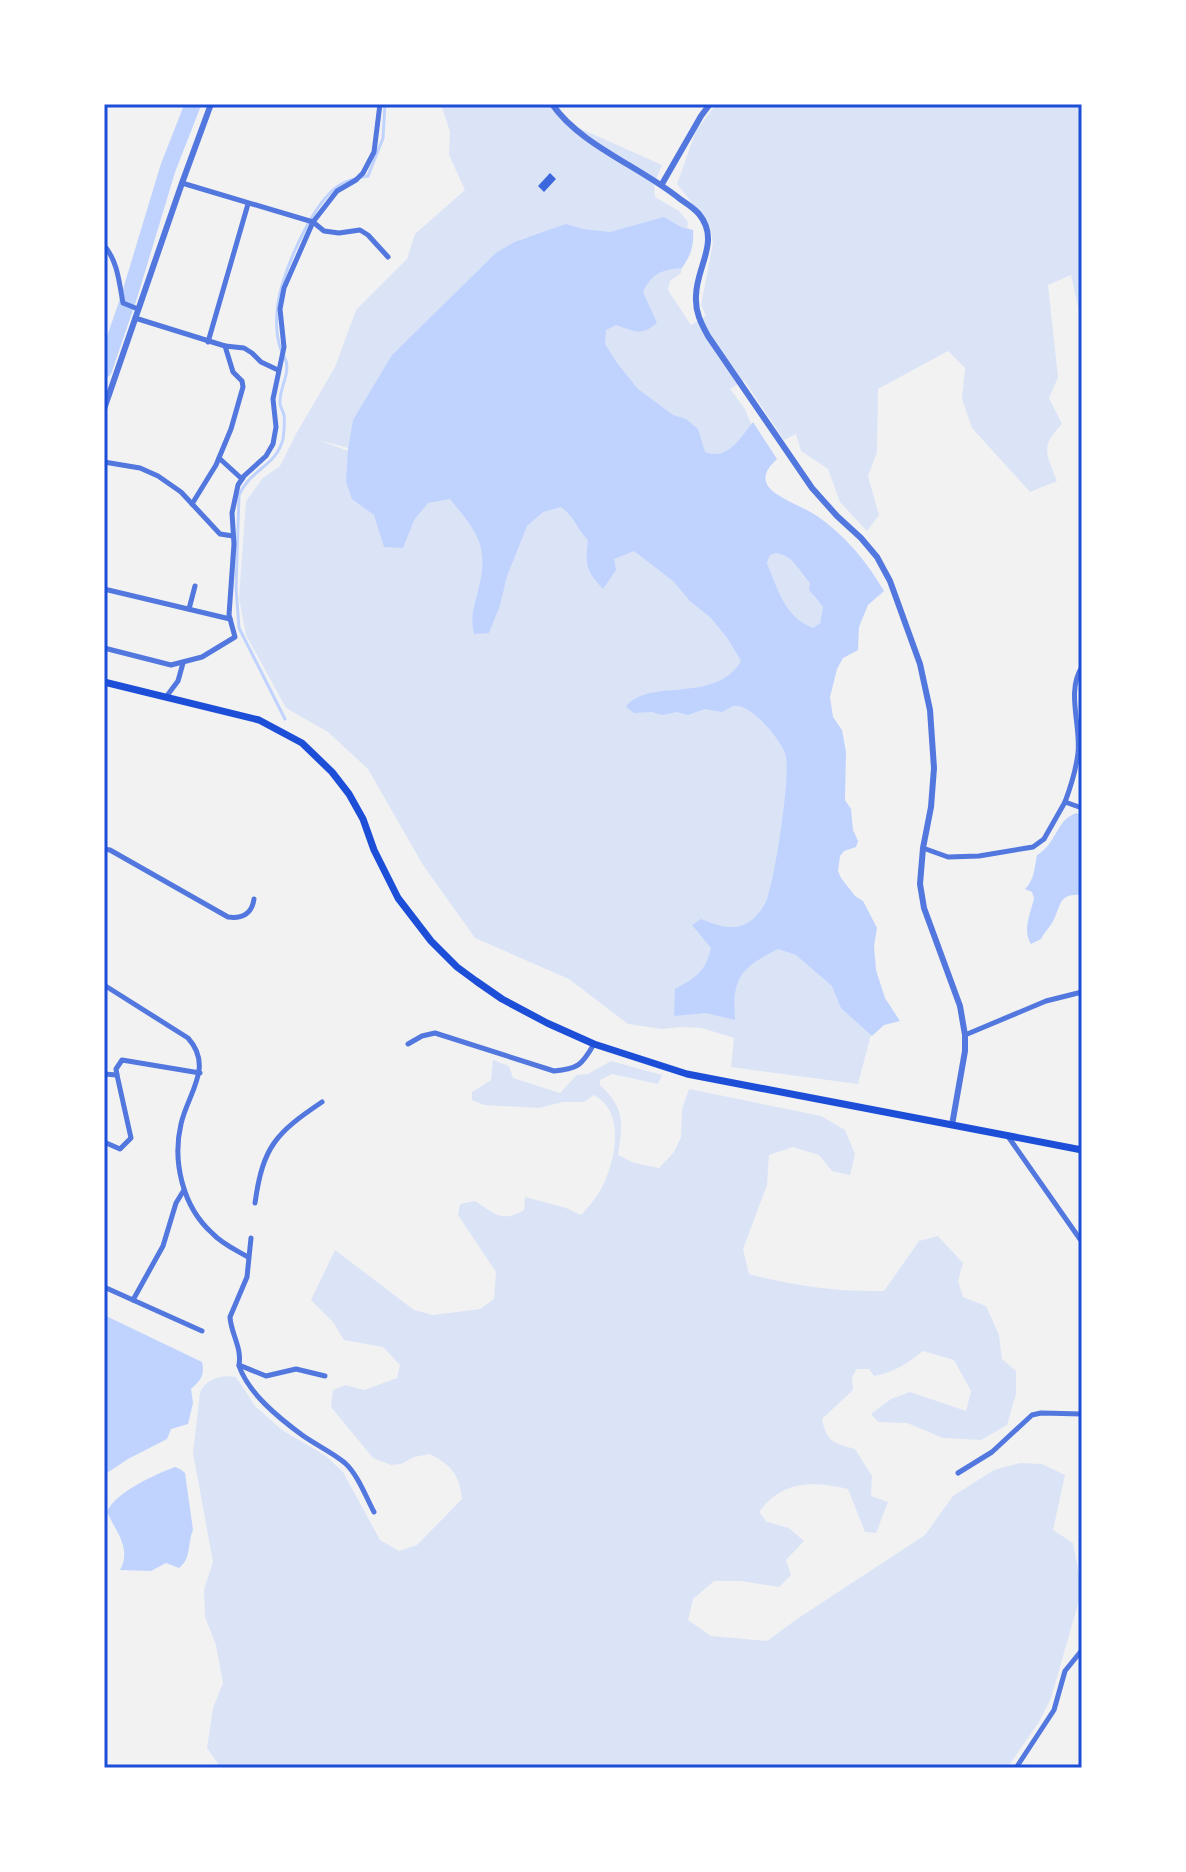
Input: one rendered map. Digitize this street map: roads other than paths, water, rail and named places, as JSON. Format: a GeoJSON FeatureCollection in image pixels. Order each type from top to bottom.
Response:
{"type":"FeatureCollection","features":[{"type":"Feature","properties":{"kind":"main road"},"geometry":{"type":"LineString","coordinates":[[104,682],[259,720],[302,743],[332,772],[349,794],[398,898],[431,941],[457,967],[502,999],[547,1023],[594,1044],[687,1074],[1082,1150]]}},
{"type":"Feature","properties":{"kind":"street"},"geometry":{"type":"LineString","coordinates":[[104,409],[136,308],[211,104]]}},
{"type":"Feature","properties":{"kind":"street"},"geometry":{"type":"LineString","coordinates":[[104,648],[171,665],[202,657],[235,637],[230,619],[232,513],[238,485],[266,456],[273,444],[276,427],[273,399],[284,347],[280,309],[284,288],[313,222],[337,191],[363,173],[374,152],[380,104]]}},
{"type":"Feature","properties":{"kind":"street"},"geometry":{"type":"LineString","coordinates":[[552,104],[583,136],[662,184],[699,214],[708,230],[709,245],[695,294],[697,314],[708,336],[812,488],[877,557],[890,581],[920,664],[930,710],[934,768],[920,884],[924,908],[960,1006],[965,1035],[952,1125]]}},
{"type":"Feature","properties":{"kind":"street"},"geometry":{"type":"LineString","coordinates":[[662,184],[710,104]]}},
{"type":"Feature","properties":{"kind":"street"},"geometry":{"type":"LineString","coordinates":[[182,183],[313,222],[324,231],[339,233],[360,230],[388,257]]}},
{"type":"Feature","properties":{"kind":"street"},"geometry":{"type":"LineString","coordinates":[[208,342],[248,204]]}},
{"type":"Feature","properties":{"kind":"street"},"geometry":{"type":"LineString","coordinates":[[104,245],[117,267],[123,303],[136,308]]}},
{"type":"Feature","properties":{"kind":"street"},"geometry":{"type":"LineString","coordinates":[[135,318],[208,342],[244,348],[261,362],[278,370]]}},
{"type":"Feature","properties":{"kind":"street"},"geometry":{"type":"LineString","coordinates":[[192,504],[219,458],[243,387],[242,381],[233,372],[225,346]]}},
{"type":"Feature","properties":{"kind":"street"},"geometry":{"type":"LineString","coordinates":[[219,458],[242,479]]}},
{"type":"Feature","properties":{"kind":"street"},"geometry":{"type":"LineString","coordinates":[[104,462],[140,468],[158,476],[181,492],[220,534],[233,536]]}},
{"type":"Feature","properties":{"kind":"street"},"geometry":{"type":"LineString","coordinates":[[189,609],[195,586]]}},
{"type":"Feature","properties":{"kind":"street"},"geometry":{"type":"LineString","coordinates":[[104,589],[230,619]]}},
{"type":"Feature","properties":{"kind":"street"},"geometry":{"type":"LineString","coordinates":[[166,697],[178,681],[183,663]]}},
{"type":"Feature","properties":{"kind":"street"},"geometry":{"type":"LineString","coordinates":[[923,848],[948,857],[979,856],[1033,847],[1044,839],[1074,780],[1078,752],[1074,682],[1082,667]]}},
{"type":"Feature","properties":{"kind":"street"},"geometry":{"type":"LineString","coordinates":[[1065,802],[1082,808]]}},
{"type":"Feature","properties":{"kind":"street"},"geometry":{"type":"LineString","coordinates":[[104,849],[228,917],[238,918],[247,914],[253,908],[254,899]]}},
{"type":"Feature","properties":{"kind":"street"},"geometry":{"type":"LineString","coordinates":[[104,985],[188,1038],[196,1047],[200,1073],[178,1138],[184,1190],[200,1221],[211,1233],[248,1257]]}},
{"type":"Feature","properties":{"kind":"street"},"geometry":{"type":"LineString","coordinates":[[965,1035],[1046,1001],[1082,992]]}},
{"type":"Feature","properties":{"kind":"street"},"geometry":{"type":"LineString","coordinates":[[408,1044],[435,1033],[554,1071],[581,1064],[594,1044]]}},
{"type":"Feature","properties":{"kind":"street"},"geometry":{"type":"LineString","coordinates":[[104,1142],[120,1149],[131,1138],[116,1069],[122,1060],[200,1073]]}},
{"type":"Feature","properties":{"kind":"street"},"geometry":{"type":"LineString","coordinates":[[104,1074],[117,1075]]}},
{"type":"Feature","properties":{"kind":"street"},"geometry":{"type":"LineString","coordinates":[[255,1203],[261,1168],[274,1140],[284,1129],[322,1102]]}},
{"type":"Feature","properties":{"kind":"street"},"geometry":{"type":"LineString","coordinates":[[1007,1135],[1082,1242]]}},
{"type":"Feature","properties":{"kind":"street"},"geometry":{"type":"LineString","coordinates":[[133,1300],[163,1246],[176,1203],[184,1190]]}},
{"type":"Feature","properties":{"kind":"street"},"geometry":{"type":"LineString","coordinates":[[251,1238],[247,1277],[230,1317],[238,1341],[242,1376],[280,1418],[347,1465],[374,1512]]}},
{"type":"Feature","properties":{"kind":"street"},"geometry":{"type":"LineString","coordinates":[[104,1287],[202,1331]]}},
{"type":"Feature","properties":{"kind":"street"},"geometry":{"type":"LineString","coordinates":[[239,1365],[266,1376],[296,1369],[325,1376]]}},
{"type":"Feature","properties":{"kind":"street"},"geometry":{"type":"LineString","coordinates":[[958,1473],[992,1452],[1032,1415],[1082,1414]]}},
{"type":"Feature","properties":{"kind":"street"},"geometry":{"type":"LineString","coordinates":[[1016,1768],[1054,1710],[1065,1671],[1082,1650]]}},
{"type":"Feature","properties":{"kind":"water"},"geometry":{"type":"Polygon","coordinates":[[[664,217],[693,230],[691,250],[682,268],[658,274],[643,292],[657,323],[642,331],[616,325],[606,330],[605,344],[617,363],[638,389],[698,429],[705,452],[727,451],[753,422],[777,459],[766,474],[768,486],[817,516],[846,540],[884,591],[868,605],[859,627],[858,650],[843,658],[830,697],[833,717],[842,730],[846,752],[845,800],[851,809],[853,830],[858,841],[856,847],[840,856],[838,871],[855,896],[863,901],[877,928],[874,946],[876,970],[885,998],[900,1021],[884,1025],[872,1036],[841,1008],[832,986],[796,955],[778,949],[755,962],[741,976],[735,994],[735,1020],[706,1013],[674,1016],[675,989],[699,973],[711,948],[692,925],[701,919],[734,927],[755,917],[765,904],[770,887],[782,825],[787,764],[785,753],[771,731],[756,716],[733,706],[722,712],[705,709],[688,715],[677,712],[662,715],[634,713],[626,707],[636,698],[649,693],[699,687],[715,683],[730,674],[741,661],[711,618],[690,601],[673,581],[634,551],[614,559],[616,570],[603,589],[588,567],[588,540],[561,507],[543,512],[527,526],[489,633],[474,634],[472,617],[481,575],[482,551],[474,531],[450,499],[428,503],[414,520],[403,548],[384,547],[374,515],[352,499],[346,482],[353,420],[392,355],[496,253],[514,242],[566,224],[610,232],[664,217]],[[770,555],[767,563],[783,601],[795,616],[813,628],[820,623],[823,607],[809,590],[810,583],[792,561],[782,555],[770,555]]]}},
{"type":"Feature","properties":{"kind":"water"},"geometry":{"type":"Polygon","coordinates":[[[1076,813],[1082,815],[1082,895],[1064,898],[1041,939],[1031,944],[1027,927],[1034,898],[1032,892],[1025,889],[1032,878],[1037,855],[1064,821],[1076,813]]]}},
{"type":"Feature","properties":{"kind":"water"},"geometry":{"type":"Polygon","coordinates":[[[104,1315],[202,1362],[203,1370],[200,1380],[191,1389],[193,1403],[188,1424],[171,1429],[167,1439],[104,1475],[104,1315]]]}},
{"type":"Feature","properties":{"kind":"water"},"geometry":{"type":"Polygon","coordinates":[[[175,1467],[185,1473],[193,1530],[186,1560],[179,1568],[166,1563],[151,1571],[120,1570],[124,1547],[107,1512],[127,1491],[175,1467]]]}},
{"type":"Feature","properties":{"kind":"waterway"},"geometry":{"type":"LineString","coordinates":[[104,370],[168,168],[193,104]]}},
{"type":"Feature","properties":{"kind":"waterway"},"geometry":{"type":"LineString","coordinates":[[285,719],[239,628],[236,588],[239,495],[250,479],[275,456],[283,439],[284,418],[280,398],[287,366],[281,351],[277,319],[288,267],[321,203],[338,186],[368,176],[383,138],[385,104]]}}]}
